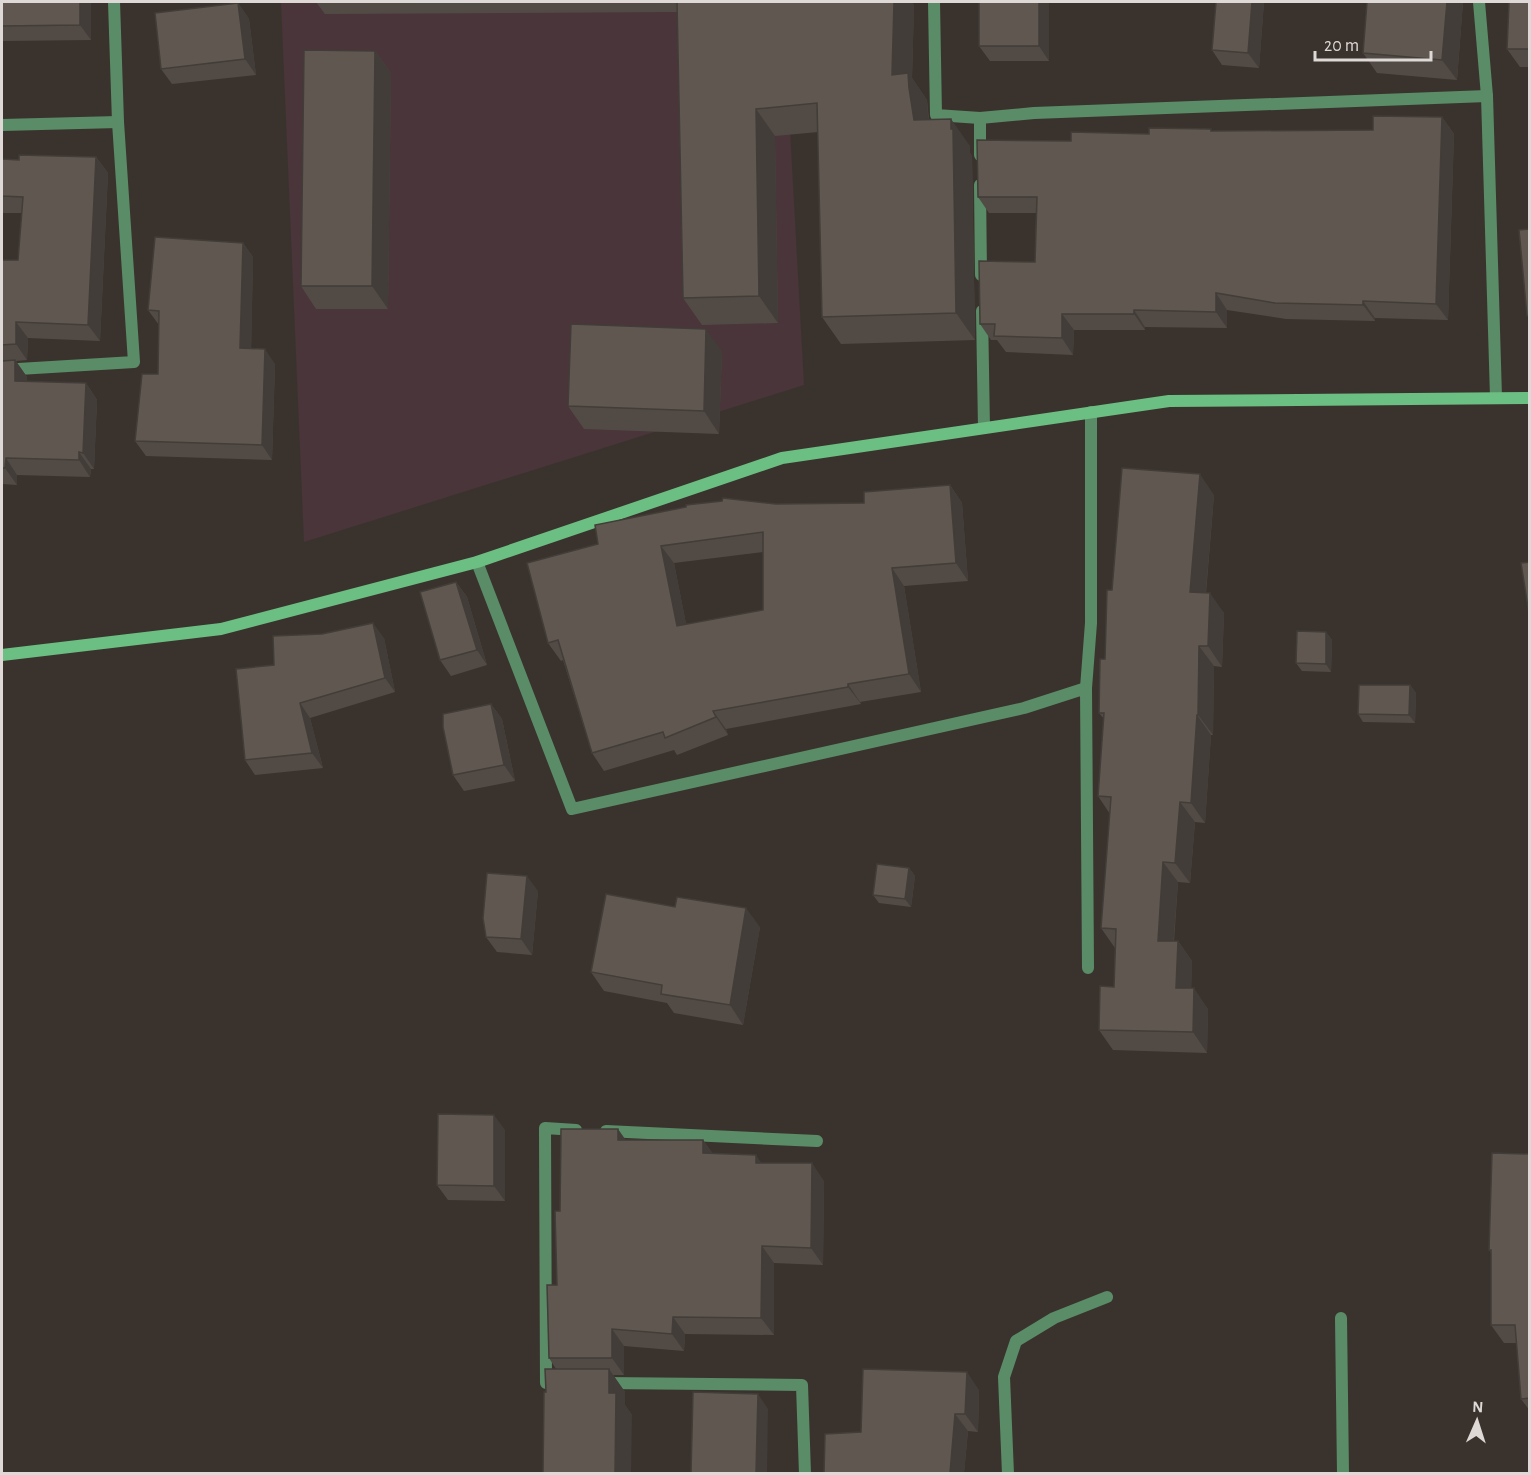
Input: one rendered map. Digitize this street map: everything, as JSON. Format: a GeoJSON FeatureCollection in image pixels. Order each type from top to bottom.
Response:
{"type":"FeatureCollection","features":[{"type":"Feature","properties":{"kind":"main road"},"geometry":{"type":"LineString","coordinates":[[2,655],[221,629],[477,562],[782,458],[1169,401],[1530,398]]}},
{"type":"Feature","properties":{"kind":"street"},"geometry":{"type":"LineString","coordinates":[[2,369],[134,362],[118,122],[114,2]]}},
{"type":"Feature","properties":{"kind":"street"},"geometry":{"type":"LineString","coordinates":[[934,2],[936,115],[980,118],[1034,113],[1487,96]]}},
{"type":"Feature","properties":{"kind":"street"},"geometry":{"type":"LineString","coordinates":[[1479,2],[1487,96],[1496,397]]}},
{"type":"Feature","properties":{"kind":"street"},"geometry":{"type":"LineString","coordinates":[[980,118],[984,428]]}},
{"type":"Feature","properties":{"kind":"street"},"geometry":{"type":"LineString","coordinates":[[2,125],[118,122]]}},
{"type":"Feature","properties":{"kind":"street"},"geometry":{"type":"LineString","coordinates":[[1088,968],[1086,688],[1090,623],[1092,412]]}},
{"type":"Feature","properties":{"kind":"street"},"geometry":{"type":"LineString","coordinates":[[477,562],[572,809],[1024,708],[1086,688]]}},
{"type":"Feature","properties":{"kind":"street"},"geometry":{"type":"LineString","coordinates":[[550,1387],[545,1128],[817,1141]]}},
{"type":"Feature","properties":{"kind":"street"},"geometry":{"type":"LineString","coordinates":[[1008,1473],[1004,1377],[1016,1341],[1054,1318],[1107,1298]]}},
{"type":"Feature","properties":{"kind":"street"},"geometry":{"type":"LineString","coordinates":[[1341,1318],[1343,1473]]}},
{"type":"Feature","properties":{"kind":"street"},"geometry":{"type":"LineString","coordinates":[[592,1383],[802,1385],[805,1473]]}},
{"type":"Feature","properties":{"kind":"shaded area"},"geometry":{"type":"Polygon","coordinates":[[[281,2],[783,2],[804,385],[304,542],[281,2]]]}},
{"type":"Feature","properties":{"kind":"building"},"geometry":{"type":"Polygon","coordinates":[[[2,2],[80,2],[80,25],[2,26],[2,2]]]}},
{"type":"Feature","properties":{"kind":"building"},"geometry":{"type":"Polygon","coordinates":[[[677,2],[894,2],[892,75],[908,73],[914,120],[951,119],[951,129],[953,129],[956,313],[822,317],[817,103],[756,109],[759,296],[683,298],[677,2]]]}},
{"type":"Feature","properties":{"kind":"building"},"geometry":{"type":"Polygon","coordinates":[[[979,2],[1039,2],[1039,46],[979,46],[979,2]]]}},
{"type":"Feature","properties":{"kind":"building"},"geometry":{"type":"Polygon","coordinates":[[[1216,2],[1252,2],[1248,53],[1212,50],[1216,2]]]}},
{"type":"Feature","properties":{"kind":"building"},"geometry":{"type":"Polygon","coordinates":[[[1367,2],[1447,2],[1442,60],[1363,53],[1367,2]]]}},
{"type":"Feature","properties":{"kind":"building"},"geometry":{"type":"Polygon","coordinates":[[[1509,2],[1530,2],[1530,49],[1507,49],[1509,2]]]}},
{"type":"Feature","properties":{"kind":"building"},"geometry":{"type":"Polygon","coordinates":[[[238,3],[245,59],[161,69],[155,13],[238,3]]]}},
{"type":"Feature","properties":{"kind":"building"},"geometry":{"type":"Polygon","coordinates":[[[304,50],[375,51],[372,286],[301,286],[304,50]]]}},
{"type":"Feature","properties":{"kind":"building"},"geometry":{"type":"Polygon","coordinates":[[[1373,116],[1442,117],[1436,304],[1363,301],[1363,305],[1275,303],[1216,293],[1216,312],[1134,310],[1134,314],[1062,314],[1062,338],[994,336],[995,324],[980,324],[979,261],[1035,262],[1037,197],[978,197],[977,140],[1071,141],[1071,132],[1149,134],[1149,128],[1211,129],[1211,131],[1373,130],[1373,116]]]}},
{"type":"Feature","properties":{"kind":"building"},"geometry":{"type":"Polygon","coordinates":[[[19,155],[96,157],[88,325],[16,322],[16,344],[2,345],[2,260],[18,260],[23,197],[2,196],[2,159],[19,160],[19,155]]]}},
{"type":"Feature","properties":{"kind":"building"},"geometry":{"type":"Polygon","coordinates":[[[1530,229],[1530,316],[1527,316],[1519,230],[1530,229]]]}},
{"type":"Feature","properties":{"kind":"building"},"geometry":{"type":"Polygon","coordinates":[[[155,237],[243,243],[240,348],[265,349],[262,445],[135,441],[142,374],[158,374],[159,311],[148,310],[155,237]]]}},
{"type":"Feature","properties":{"kind":"building"},"geometry":{"type":"Polygon","coordinates":[[[571,324],[706,329],[704,411],[568,406],[571,324]]]}},
{"type":"Feature","properties":{"kind":"building"},"geometry":{"type":"Polygon","coordinates":[[[15,360],[15,381],[86,383],[83,453],[79,452],[79,460],[6,458],[5,468],[2,468],[2,361],[15,360]]]}},
{"type":"Feature","properties":{"kind":"building"},"geometry":{"type":"Polygon","coordinates":[[[1122,468],[1200,474],[1190,592],[1210,593],[1208,646],[1199,646],[1198,715],[1191,803],[1180,802],[1175,863],[1163,862],[1158,941],[1178,941],[1176,988],[1194,988],[1193,1032],[1099,1030],[1100,986],[1114,987],[1116,929],[1101,928],[1111,797],[1098,796],[1104,713],[1099,713],[1100,659],[1105,659],[1107,590],[1112,590],[1122,468]]]}},
{"type":"Feature","properties":{"kind":"building"},"geometry":{"type":"Polygon","coordinates":[[[950,485],[956,563],[892,568],[909,674],[713,711],[716,717],[665,738],[663,732],[592,753],[558,640],[548,643],[527,563],[598,544],[595,525],[686,507],[686,505],[722,501],[723,498],[776,504],[864,503],[864,492],[950,485]],[[763,532],[661,546],[677,626],[763,610],[763,532]]]}},
{"type":"Feature","properties":{"kind":"building"},"geometry":{"type":"Polygon","coordinates":[[[1530,562],[1530,620],[1521,563],[1530,562]]]}},
{"type":"Feature","properties":{"kind":"building"},"geometry":{"type":"Polygon","coordinates":[[[456,582],[477,650],[440,660],[420,592],[456,582]]]}},
{"type":"Feature","properties":{"kind":"building"},"geometry":{"type":"Polygon","coordinates":[[[373,623],[385,678],[300,703],[312,753],[245,760],[236,669],[274,665],[273,636],[322,634],[373,623]]]}},
{"type":"Feature","properties":{"kind":"building"},"geometry":{"type":"Polygon","coordinates":[[[1297,631],[1326,632],[1326,664],[1296,663],[1297,631]]]}},
{"type":"Feature","properties":{"kind":"building"},"geometry":{"type":"Polygon","coordinates":[[[1359,685],[1410,685],[1409,715],[1358,714],[1359,685]]]}},
{"type":"Feature","properties":{"kind":"building"},"geometry":{"type":"Polygon","coordinates":[[[491,704],[504,765],[453,775],[443,727],[443,714],[491,704]]]}},
{"type":"Feature","properties":{"kind":"building"},"geometry":{"type":"Polygon","coordinates":[[[877,864],[909,868],[905,899],[873,895],[877,864]]]}},
{"type":"Feature","properties":{"kind":"building"},"geometry":{"type":"Polygon","coordinates":[[[487,873],[527,876],[521,939],[486,937],[483,918],[487,873]]]}},
{"type":"Feature","properties":{"kind":"building"},"geometry":{"type":"Polygon","coordinates":[[[606,894],[675,907],[677,897],[746,908],[730,1005],[661,994],[662,985],[591,972],[606,894]]]}},
{"type":"Feature","properties":{"kind":"building"},"geometry":{"type":"Polygon","coordinates":[[[438,1114],[494,1115],[494,1186],[437,1185],[438,1114]]]}},
{"type":"Feature","properties":{"kind":"building"},"geometry":{"type":"Polygon","coordinates":[[[561,1129],[618,1129],[618,1140],[703,1140],[703,1153],[756,1155],[756,1163],[812,1163],[811,1248],[762,1246],[761,1318],[673,1317],[672,1334],[612,1329],[612,1358],[549,1358],[547,1285],[557,1285],[555,1211],[560,1211],[561,1129]]]}},
{"type":"Feature","properties":{"kind":"building"},"geometry":{"type":"Polygon","coordinates":[[[1492,1153],[1530,1154],[1530,1398],[1521,1399],[1515,1325],[1491,1325],[1491,1250],[1489,1250],[1492,1153]]]}},
{"type":"Feature","properties":{"kind":"building"},"geometry":{"type":"Polygon","coordinates":[[[545,1369],[609,1369],[609,1393],[616,1393],[615,1473],[543,1473],[545,1369]]]}},
{"type":"Feature","properties":{"kind":"building"},"geometry":{"type":"Polygon","coordinates":[[[863,1369],[967,1372],[965,1414],[955,1414],[950,1473],[824,1473],[825,1434],[861,1432],[863,1369]]]}},
{"type":"Feature","properties":{"kind":"building"},"geometry":{"type":"Polygon","coordinates":[[[693,1392],[758,1394],[756,1473],[691,1473],[693,1392]]]}}]}
